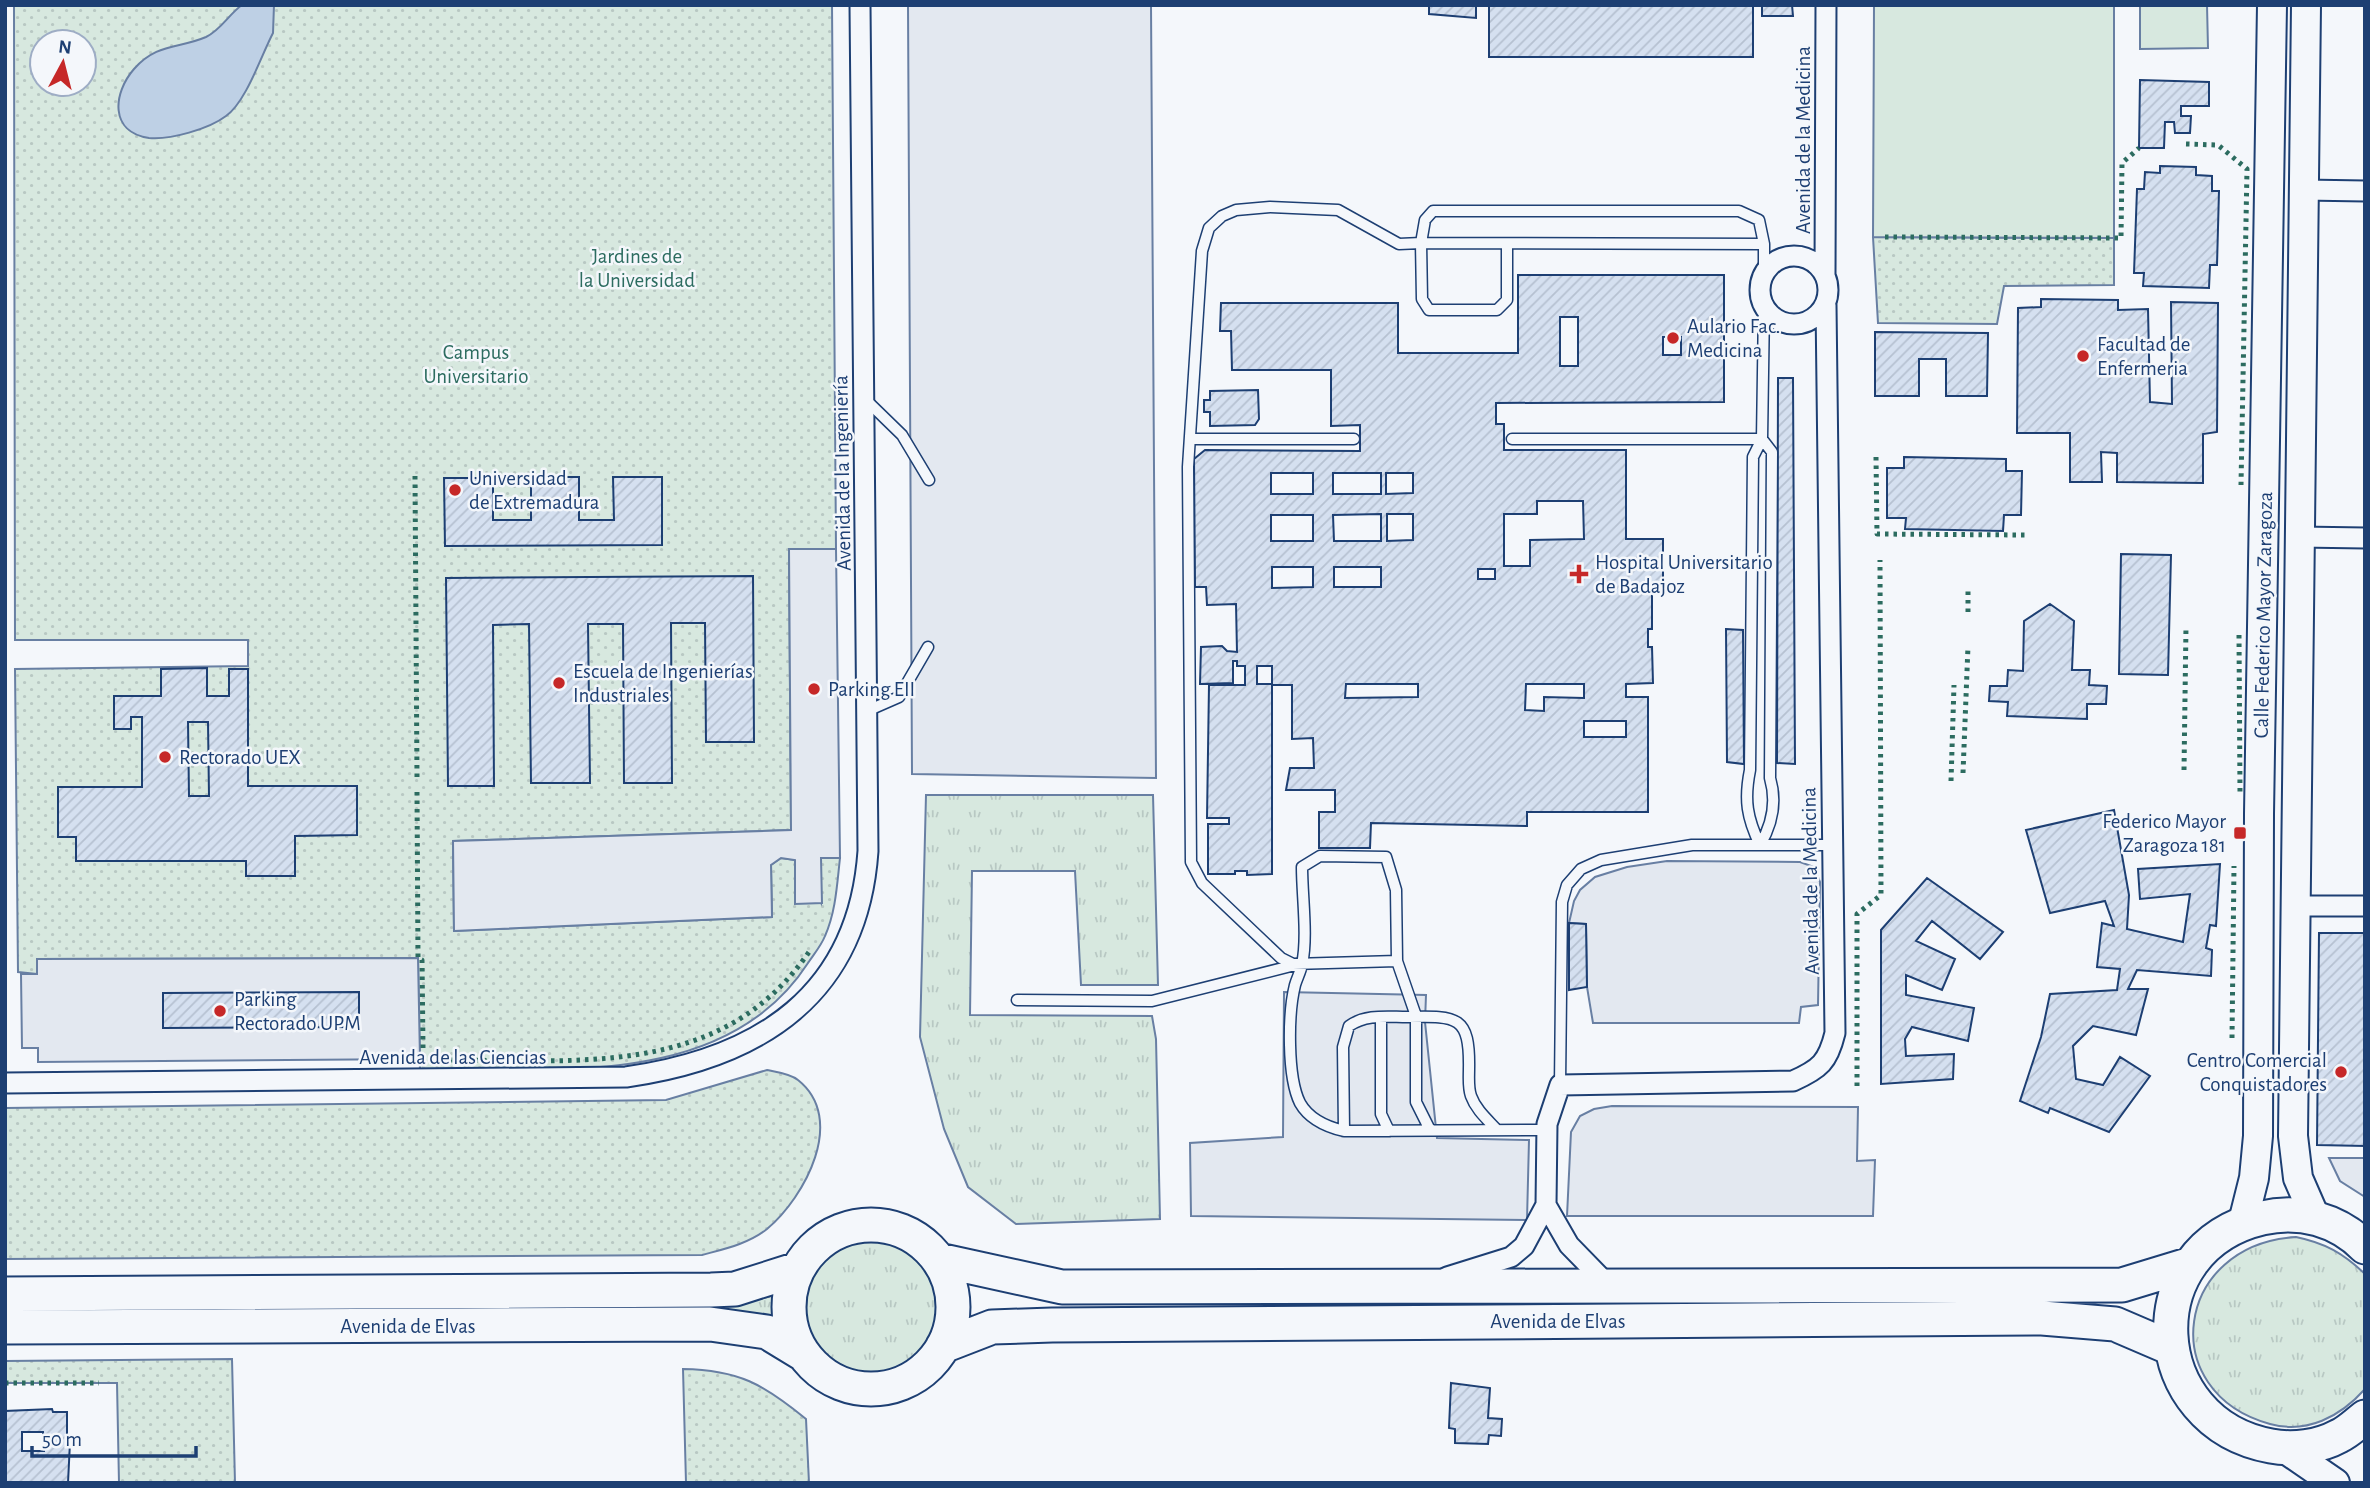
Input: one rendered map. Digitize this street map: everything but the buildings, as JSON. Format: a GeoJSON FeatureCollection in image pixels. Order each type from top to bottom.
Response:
{"type":"FeatureCollection","features":[{"type":"Feature","properties":{"kind":"highway"},"geometry":{"type":"LineString","coordinates":[[2365,1247],[2350,1231],[2319,1210],[2276,1214],[2243,1223],[2208,1244],[2191,1264],[2179,1286],[2171,1314],[2171,1348],[2175,1365],[2189,1395],[2220,1428],[2247,1442],[2284,1448],[2314,1445],[2339,1437],[2365,1418]]}},
{"type":"Feature","properties":{"kind":"highway"},"geometry":{"type":"LineString","coordinates":[[865,1225],[893,1228],[909,1234],[939,1260],[953,1299],[952,1318],[943,1346],[923,1370],[905,1381],[872,1389],[838,1383],[814,1367],[803,1354],[793,1334],[788,1312],[790,1289],[798,1269],[823,1240],[849,1228],[865,1225]]}},
{"type":"Feature","properties":{"kind":"highway","name":"Avenida de Elvas"},"geometry":{"type":"LineString","coordinates":[[939,1260],[1062,1287],[2122,1285],[2191,1264]]}},
{"type":"Feature","properties":{"kind":"highway","name":"Avenida de Elvas"},"geometry":{"type":"LineString","coordinates":[[5,1294],[711,1290],[735,1289],[798,1269]]}},
{"type":"Feature","properties":{"kind":"highway","name":"Avenida de Elvas"},"geometry":{"type":"LineString","coordinates":[[943,1346],[992,1327],[1052,1325],[2042,1318],[2115,1324],[2171,1348]]}},
{"type":"Feature","properties":{"kind":"highway","name":"Avenida de Elvas"},"geometry":{"type":"LineString","coordinates":[[5,1328],[710,1324],[767,1332],[803,1354]]}},
{"type":"Feature","properties":{"kind":"main road","name":"Calle Federico Mayor Zaragoza"},"geometry":{"type":"LineString","coordinates":[[2243,1223],[2254,1178],[2258,1136],[2259,814],[2272,5]]}},
{"type":"Feature","properties":{"kind":"main road","name":"Calle Federico Mayor Zaragoza"},"geometry":{"type":"LineString","coordinates":[[2306,5],[2293,1136],[2298,1178],[2319,1210]]}},
{"type":"Feature","properties":{"kind":"main road"},"geometry":{"type":"LineString","coordinates":[[2284,1448],[2334,1483]]}},
{"type":"Feature","properties":{"kind":"street","name":"Avenida de la Ingeniería"},"geometry":{"type":"LineString","coordinates":[[850,939],[864,895],[867,862],[860,5]]}},
{"type":"Feature","properties":{"kind":"street","name":"Avenida de la Medicina"},"geometry":{"type":"LineString","coordinates":[[1825,274],[1826,5]]}},
{"type":"Feature","properties":{"kind":"street"},"geometry":{"type":"LineString","coordinates":[[2304,190],[2365,191]]}},
{"type":"Feature","properties":{"kind":"street"},"geometry":{"type":"LineString","coordinates":[[1789,256],[1810,259],[1825,274],[1829,295],[1826,305],[1811,320],[1789,324],[1770,314],[1763,306],[1760,295],[1764,274],[1770,265],[1789,256]]}},
{"type":"Feature","properties":{"kind":"street","name":"Avenida de la Medicina"},"geometry":{"type":"LineString","coordinates":[[1560,1085],[1793,1082],[1814,1072],[1830,1054],[1835,1033],[1826,305]]}},
{"type":"Feature","properties":{"kind":"street"},"geometry":{"type":"LineString","coordinates":[[2300,537],[2365,538]]}},
{"type":"Feature","properties":{"kind":"street"},"geometry":{"type":"LineString","coordinates":[[2295,906],[2365,906]]}},
{"type":"Feature","properties":{"kind":"street","name":"Avenida de las Ciencias"},"geometry":{"type":"LineString","coordinates":[[5,1083],[600,1079],[651,1073],[702,1062],[764,1032],[809,997],[832,969],[850,939]]}},
{"type":"Feature","properties":{"kind":"street"},"geometry":{"type":"LineString","coordinates":[[1546,1205],[1547,1130],[1560,1085]]}},
{"type":"Feature","properties":{"kind":"street","name":"Avenida de Elvas"},"geometry":{"type":"LineString","coordinates":[[1546,1205],[1569,1245],[1609,1286]]}},
{"type":"Feature","properties":{"kind":"street","name":"Avenida de Elvas"},"geometry":{"type":"LineString","coordinates":[[1418,1286],[1511,1257],[1524,1246],[1546,1205]]}},
{"type":"Feature","properties":{"kind":"lane"},"geometry":{"type":"LineString","coordinates":[[1397,961],[1293,964],[1272,951],[1202,883],[1191,862],[1190,439],[1202,251],[1209,228],[1222,216],[1236,210],[1270,207],[1338,210],[1399,244],[1764,244]]}},
{"type":"Feature","properties":{"kind":"lane"},"geometry":{"type":"LineString","coordinates":[[1507,244],[1507,300],[1497,310],[1429,310],[1422,299],[1421,243],[1425,220],[1433,211],[1739,211],[1759,220],[1764,244],[1764,274]]}},
{"type":"Feature","properties":{"kind":"lane"},"geometry":{"type":"LineString","coordinates":[[1760,845],[1748,820],[1745,803],[1750,770],[1753,457],[1762,439],[1763,306]]}},
{"type":"Feature","properties":{"kind":"lane"},"geometry":{"type":"LineString","coordinates":[[864,398],[902,435],[929,480]]}},
{"type":"Feature","properties":{"kind":"lane"},"geometry":{"type":"LineString","coordinates":[[1190,439],[1354,439]]}},
{"type":"Feature","properties":{"kind":"lane"},"geometry":{"type":"LineString","coordinates":[[1511,439],[1762,439]]}},
{"type":"Feature","properties":{"kind":"lane"},"geometry":{"type":"LineString","coordinates":[[1760,845],[1769,830],[1774,804],[1770,778],[1772,452],[1762,439]]}},
{"type":"Feature","properties":{"kind":"lane"},"geometry":{"type":"LineString","coordinates":[[867,711],[899,697],[929,647]]}},
{"type":"Feature","properties":{"kind":"lane"},"geometry":{"type":"LineString","coordinates":[[1560,1085],[1562,902],[1567,885],[1581,869],[1601,860],[1692,845],[1832,845]]}},
{"type":"Feature","properties":{"kind":"lane"},"geometry":{"type":"LineString","coordinates":[[1430,1130],[1416,1102],[1416,1016],[1397,961],[1396,890],[1386,856],[1320,856],[1302,867],[1303,963],[1295,985],[1292,1012],[1292,1062],[1300,1103],[1317,1121],[1344,1131],[1547,1130]]}},
{"type":"Feature","properties":{"kind":"lane"},"geometry":{"type":"LineString","coordinates":[[1017,1000],[1153,1001],[1303,963]]}},
{"type":"Feature","properties":{"kind":"lane"},"geometry":{"type":"LineString","coordinates":[[1344,1131],[1345,1035],[1349,1026],[1360,1018],[1416,1016],[1449,1018],[1463,1026],[1469,1041],[1469,1093],[1478,1109],[1497,1130]]}},
{"type":"Feature","properties":{"kind":"lane"},"geometry":{"type":"LineString","coordinates":[[1381,1017],[1381,1114],[1389,1131]]}},
{"type":"Feature","properties":{"kind":"green space","name":"Campus Universitario"},"geometry":{"type":"Polygon","coordinates":[[[14,5],[832,5],[836,549],[789,550],[791,830],[453,841],[454,931],[772,917],[771,865],[781,858],[795,860],[821,903],[821,858],[840,858],[829,927],[808,963],[773,1004],[731,1033],[684,1052],[632,1063],[579,1069],[420,1070],[418,958],[37,959],[37,974],[18,972],[15,669],[248,666],[248,640],[15,640],[14,5]]]}},
{"type":"Feature","properties":{"kind":"green space"},"geometry":{"type":"Polygon","coordinates":[[[1874,5],[2114,5],[2114,238],[1873,237],[1874,5]]]}},
{"type":"Feature","properties":{"kind":"green space"},"geometry":{"type":"Polygon","coordinates":[[[2140,5],[2207,5],[2208,48],[2140,49],[2140,5]]]}},
{"type":"Feature","properties":{"kind":"green space"},"geometry":{"type":"Polygon","coordinates":[[[1873,237],[2114,238],[2114,285],[2004,286],[1997,324],[1878,323],[1873,237]]]}},
{"type":"Feature","properties":{"kind":"green space"},"geometry":{"type":"Polygon","coordinates":[[[926,795],[1153,795],[1158,985],[1081,985],[1075,871],[972,871],[970,1015],[1152,1016],[1156,1039],[1160,1219],[1016,1224],[968,1187],[944,1129],[920,1037],[926,795]]]}},
{"type":"Feature","properties":{"kind":"green space"},"geometry":{"type":"Polygon","coordinates":[[[767,1070],[795,1078],[812,1096],[819,1115],[820,1136],[815,1157],[795,1198],[767,1229],[744,1242],[702,1255],[5,1259],[5,1108],[666,1100],[767,1070]]]}},
{"type":"Feature","properties":{"kind":"green space"},"geometry":{"type":"Polygon","coordinates":[[[2296,1237],[2333,1250],[2365,1274],[2365,1389],[2345,1408],[2322,1421],[2284,1427],[2270,1424],[2233,1407],[2208,1382],[2195,1353],[2194,1321],[2204,1291],[2225,1265],[2255,1246],[2296,1237]]]}},
{"type":"Feature","properties":{"kind":"green space"},"geometry":{"type":"Polygon","coordinates":[[[872,1239],[898,1244],[920,1259],[935,1281],[940,1307],[935,1333],[920,1355],[898,1370],[872,1375],[846,1370],[824,1355],[809,1333],[804,1307],[809,1281],[824,1259],[846,1244],[872,1239]]]}},
{"type":"Feature","properties":{"kind":"green space"},"geometry":{"type":"Polygon","coordinates":[[[776,1295],[777,1321],[715,1311],[715,1301],[745,1302],[776,1295]]]}},
{"type":"Feature","properties":{"kind":"green space"},"geometry":{"type":"Polygon","coordinates":[[[232,1359],[235,1483],[119,1483],[117,1383],[5,1383],[5,1361],[232,1359]]]}},
{"type":"Feature","properties":{"kind":"green space"},"geometry":{"type":"Polygon","coordinates":[[[683,1369],[720,1372],[749,1381],[777,1397],[806,1419],[809,1483],[686,1483],[683,1369]]]}},
{"type":"Feature","properties":{"kind":"shaded area"},"geometry":{"type":"Polygon","coordinates":[[[908,5],[1151,5],[1156,778],[912,774],[908,5]]]}},
{"type":"Feature","properties":{"kind":"shaded area","name":"Parking EII"},"geometry":{"type":"Polygon","coordinates":[[[789,549],[836,549],[840,858],[821,858],[822,903],[795,904],[795,860],[781,858],[771,865],[772,917],[454,931],[453,841],[791,830],[789,549]]]}},
{"type":"Feature","properties":{"kind":"shaded area"},"geometry":{"type":"Polygon","coordinates":[[[1667,861],[1800,862],[1814,867],[1820,882],[1818,1005],[1801,1007],[1799,1023],[1593,1023],[1587,987],[1586,924],[1569,923],[1574,901],[1580,890],[1595,877],[1627,867],[1667,861]]]}},
{"type":"Feature","properties":{"kind":"shaded area","name":"Parking Rectorado UPM"},"geometry":{"type":"Polygon","coordinates":[[[418,958],[420,1059],[38,1062],[38,1048],[22,1048],[21,974],[37,974],[37,959],[418,958]]]}},
{"type":"Feature","properties":{"kind":"shaded area"},"geometry":{"type":"Polygon","coordinates":[[[1284,992],[1426,995],[1425,1022],[1437,1138],[1529,1140],[1527,1220],[1191,1216],[1190,1143],[1283,1137],[1284,992]]]}},
{"type":"Feature","properties":{"kind":"shaded area"},"geometry":{"type":"Polygon","coordinates":[[[1612,1106],[1858,1107],[1857,1161],[1875,1160],[1873,1216],[1567,1216],[1571,1132],[1580,1116],[1594,1109],[1612,1106]]]}},
{"type":"Feature","properties":{"kind":"shaded area"},"geometry":{"type":"Polygon","coordinates":[[[2329,1158],[2365,1158],[2365,1197],[2340,1181],[2329,1158]]]}},
{"type":"Feature","properties":{"kind":"water"},"geometry":{"type":"Polygon","coordinates":[[[242,5],[274,5],[273,33],[246,90],[233,109],[210,125],[168,137],[149,138],[127,128],[121,120],[119,100],[134,69],[160,51],[206,37],[242,5]]]}},
{"type":"Feature","properties":{"kind":"hedge"},"geometry":{"type":"LineString","coordinates":[[2186,144],[2218,145],[2247,169],[2241,485]]}},
{"type":"Feature","properties":{"kind":"hedge"},"geometry":{"type":"LineString","coordinates":[[1885,237],[2121,238],[2122,163],[2139,148]]}},
{"type":"Feature","properties":{"kind":"hedge"},"geometry":{"type":"LineString","coordinates":[[1876,457],[1877,534],[2025,535]]}},
{"type":"Feature","properties":{"kind":"hedge"},"geometry":{"type":"LineString","coordinates":[[415,476],[417,777]]}},
{"type":"Feature","properties":{"kind":"hedge"},"geometry":{"type":"LineString","coordinates":[[1857,1086],[1857,914],[1881,895],[1880,560]]}},
{"type":"Feature","properties":{"kind":"hedge"},"geometry":{"type":"LineString","coordinates":[[1968,589],[1968,612]]}},
{"type":"Feature","properties":{"kind":"hedge"},"geometry":{"type":"LineString","coordinates":[[2184,770],[2186,626]]}},
{"type":"Feature","properties":{"kind":"hedge"},"geometry":{"type":"LineString","coordinates":[[2239,635],[2240,793]]}},
{"type":"Feature","properties":{"kind":"hedge"},"geometry":{"type":"LineString","coordinates":[[1963,773],[1968,646]]}},
{"type":"Feature","properties":{"kind":"hedge"},"geometry":{"type":"LineString","coordinates":[[1951,781],[1954,685]]}},
{"type":"Feature","properties":{"kind":"hedge"},"geometry":{"type":"LineString","coordinates":[[417,792],[418,958],[422,960],[423,1048]]}},
{"type":"Feature","properties":{"kind":"hedge"},"geometry":{"type":"LineString","coordinates":[[2232,1038],[2234,866]]}},
{"type":"Feature","properties":{"kind":"hedge"},"geometry":{"type":"LineString","coordinates":[[432,1060],[590,1060],[641,1054],[689,1042],[734,1022],[775,992],[811,949]]}},
{"type":"Feature","properties":{"kind":"hedge"},"geometry":{"type":"LineString","coordinates":[[5,1383],[99,1383]]}},
{"type":"Feature","properties":{"kind":"place","name":"Aulario Fac. Medicina"},"geometry":{"type":"Point","coordinates":[1673,338]}},
{"type":"Feature","properties":{"kind":"place","name":"Facultad de Enfermeria"},"geometry":{"type":"Point","coordinates":[2083,356]}},
{"type":"Feature","properties":{"kind":"place","name":"Universidad de Extremadura"},"geometry":{"type":"Point","coordinates":[455,490]}},
{"type":"Feature","properties":{"kind":"place","name":"Hospital Universitario de Badajoz"},"geometry":{"type":"Point","coordinates":[1579,574]}},
{"type":"Feature","properties":{"kind":"place","name":"Escuela de Ingenierías Industriales"},"geometry":{"type":"Point","coordinates":[559,683]}},
{"type":"Feature","properties":{"kind":"place","name":"Parking EII"},"geometry":{"type":"Point","coordinates":[814,689]}},
{"type":"Feature","properties":{"kind":"place","name":"Rectorado UEX"},"geometry":{"type":"Point","coordinates":[165,757]}},
{"type":"Feature","properties":{"kind":"place","name":"Federico Mayor Zaragoza 181"},"geometry":{"type":"Point","coordinates":[2240,833]}},
{"type":"Feature","properties":{"kind":"place","name":"Parking Rectorado UPM"},"geometry":{"type":"Point","coordinates":[220,1011]}},
{"type":"Feature","properties":{"kind":"place","name":"Centro Comercial Conquistadores"},"geometry":{"type":"Point","coordinates":[2341,1072]}},
{"type":"Feature","properties":{"kind":"park label","name":"Jardines de la Universidad"},"geometry":{"type":"Point","coordinates":[637,268]}}]}
